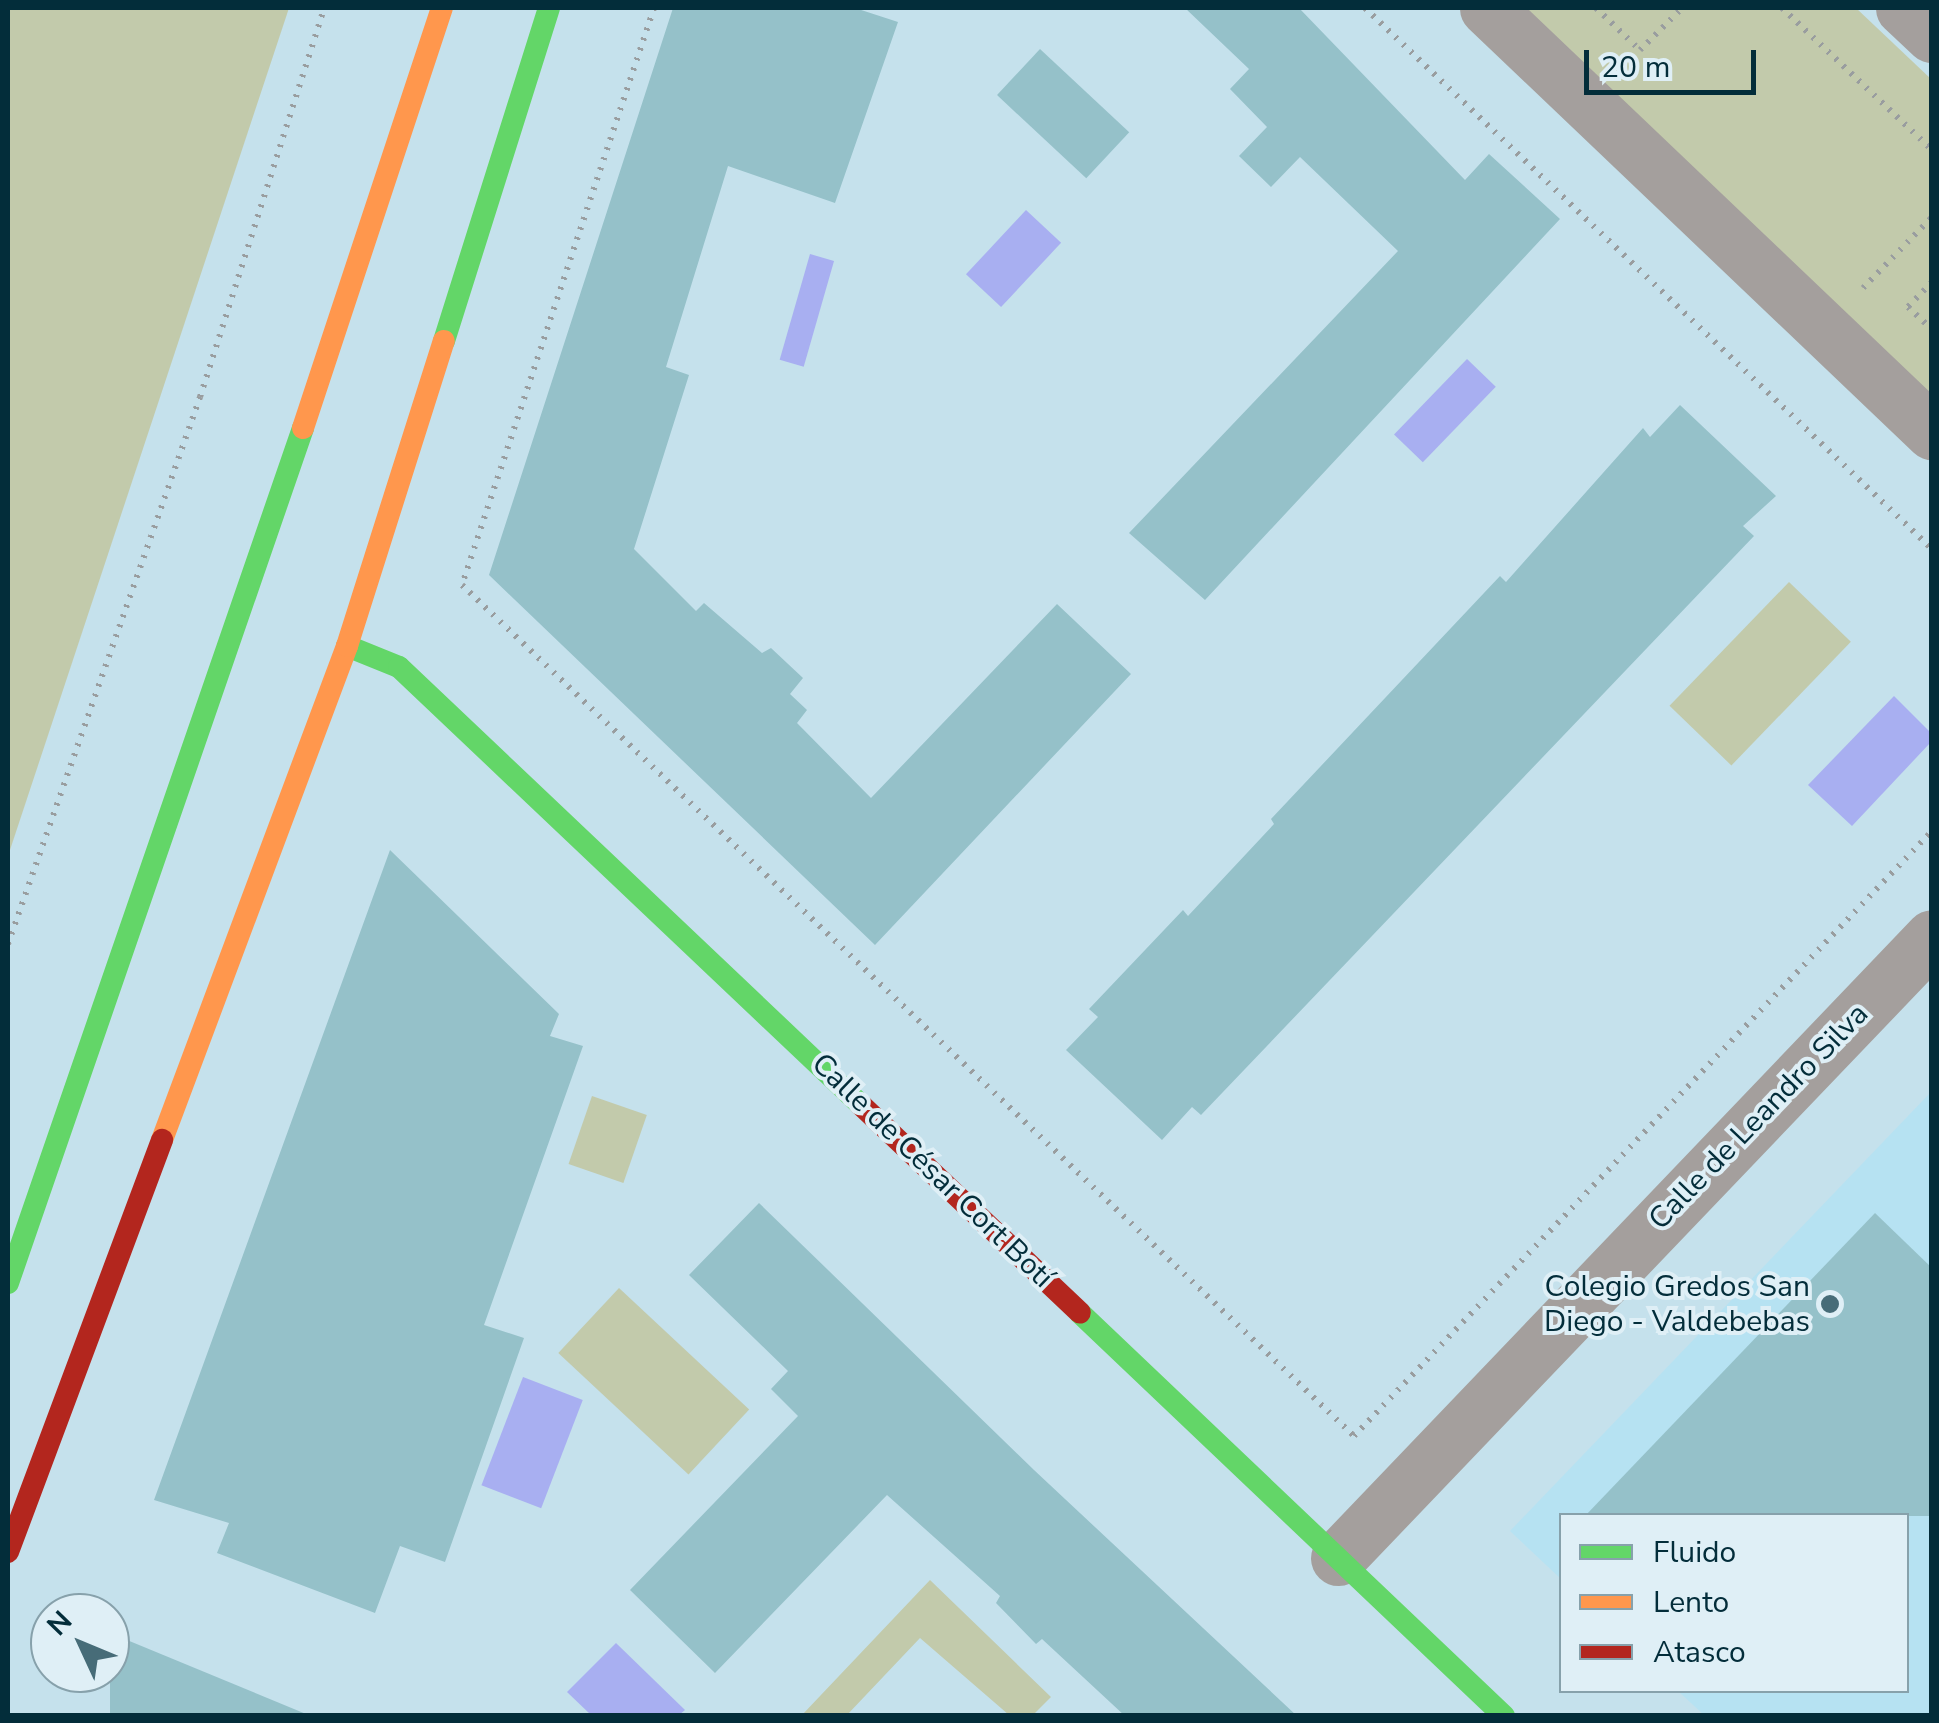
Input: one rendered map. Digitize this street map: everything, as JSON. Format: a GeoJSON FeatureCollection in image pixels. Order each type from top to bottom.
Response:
{"type":"FeatureCollection","features":[{"type":"Feature","properties":{"kind":"street"},"geometry":{"type":"LineString","coordinates":[[8,1283],[194,758],[442,8]]}},
{"type":"Feature","properties":{"kind":"street"},"geometry":{"type":"LineString","coordinates":[[8,1552],[347,646],[548,8]]}},
{"type":"Feature","properties":{"kind":"street"},"geometry":{"type":"LineString","coordinates":[[1487,8],[1932,432]]}},
{"type":"Feature","properties":{"kind":"street"},"geometry":{"type":"LineString","coordinates":[[1903,8],[1932,35]]}},
{"type":"Feature","properties":{"kind":"street","name":"Calle de César Cort Botí"},"geometry":{"type":"LineString","coordinates":[[347,646],[399,668],[428,693],[1504,1716]]}},
{"type":"Feature","properties":{"kind":"street","name":"Calle de Leandro Silva"},"geometry":{"type":"LineString","coordinates":[[1338,1558],[1932,937]]}},
{"type":"Feature","properties":{"kind":"path"},"geometry":{"type":"LineString","coordinates":[[8,944],[200,398],[324,8]]}},
{"type":"Feature","properties":{"kind":"path"},"geometry":{"type":"LineString","coordinates":[[654,8],[462,585],[1354,1436],[1932,831]]}},
{"type":"Feature","properties":{"kind":"path"},"geometry":{"type":"LineString","coordinates":[[1365,8],[1932,549]]}},
{"type":"Feature","properties":{"kind":"path"},"geometry":{"type":"LineString","coordinates":[[1596,8],[1640,50],[1682,8]]}},
{"type":"Feature","properties":{"kind":"path"},"geometry":{"type":"LineString","coordinates":[[1782,8],[1932,150]]}},
{"type":"Feature","properties":{"kind":"path"},"geometry":{"type":"LineString","coordinates":[[1859,292],[1932,216]]}},
{"type":"Feature","properties":{"kind":"path"},"geometry":{"type":"LineString","coordinates":[[1932,282],[1908,307],[1932,329]]}},
{"type":"Feature","properties":{"kind":"shaded area","name":"Colegio Gredos San Diego - Valdebebas"},"geometry":{"type":"Polygon","coordinates":[[[1931,1092],[1931,1715],[1704,1715],[1680,1693],[1909,1693],[1909,1513],[1559,1513],[1559,1577],[1510,1531],[1931,1092]]]}},
{"type":"Feature","properties":{"kind":"green space"},"geometry":{"type":"Polygon","coordinates":[[[8,8],[289,8],[8,856],[8,8]]]}},
{"type":"Feature","properties":{"kind":"green space"},"geometry":{"type":"Polygon","coordinates":[[[1515,8],[1856,8],[1931,79],[1931,405],[1515,8]]]}},
{"type":"Feature","properties":{"kind":"green space"},"geometry":{"type":"Polygon","coordinates":[[[1789,582],[1851,642],[1731,765],[1670,706],[1789,582]]]}},
{"type":"Feature","properties":{"kind":"green space"},"geometry":{"type":"Polygon","coordinates":[[[592,1096],[647,1115],[623,1183],[569,1164],[592,1096]]]}},
{"type":"Feature","properties":{"kind":"green space"},"geometry":{"type":"Polygon","coordinates":[[[619,1288],[749,1409],[688,1474],[558,1353],[619,1288]]]}},
{"type":"Feature","properties":{"kind":"green space"},"geometry":{"type":"Polygon","coordinates":[[[930,1580],[1051,1697],[1033,1715],[1009,1715],[920,1638],[847,1715],[802,1715],[930,1580]]]}},
{"type":"Feature","properties":{"kind":"water"},"geometry":{"type":"Polygon","coordinates":[[[1026,210],[1061,243],[1001,307],[966,274],[1026,210]]]}},
{"type":"Feature","properties":{"kind":"water"},"geometry":{"type":"Polygon","coordinates":[[[810,254],[834,261],[804,367],[780,360],[810,254]]]}},
{"type":"Feature","properties":{"kind":"water"},"geometry":{"type":"Polygon","coordinates":[[[1467,359],[1496,387],[1423,462],[1394,435],[1467,359]]]}},
{"type":"Feature","properties":{"kind":"water"},"geometry":{"type":"Polygon","coordinates":[[[1894,696],[1931,733],[1931,742],[1852,826],[1808,785],[1894,696]]]}},
{"type":"Feature","properties":{"kind":"water"},"geometry":{"type":"Polygon","coordinates":[[[523,1377],[583,1400],[541,1508],[481,1485],[523,1377]]]}},
{"type":"Feature","properties":{"kind":"water"},"geometry":{"type":"Polygon","coordinates":[[[616,1643],[685,1710],[679,1715],[591,1715],[567,1692],[616,1643]]]}},
{"type":"Feature","properties":{"kind":"building"},"geometry":{"type":"Polygon","coordinates":[[[673,8],[855,8],[898,22],[835,203],[728,166],[666,367],[689,375],[634,549],[696,611],[704,603],[762,653],[771,648],[803,678],[790,694],[807,710],[797,723],[871,798],[1057,604],[1131,674],[875,945],[489,575],[673,8]]]}},
{"type":"Feature","properties":{"kind":"building"},"geometry":{"type":"Polygon","coordinates":[[[1185,8],[1299,8],[1465,180],[1489,154],[1560,219],[1205,600],[1129,533],[1398,251],[1300,157],[1271,187],[1239,156],[1267,127],[1230,89],[1249,69],[1185,8]]]}},
{"type":"Feature","properties":{"kind":"building"},"geometry":{"type":"Polygon","coordinates":[[[1040,49],[1129,132],[1086,178],[997,95],[1040,49]]]}},
{"type":"Feature","properties":{"kind":"building"},"geometry":{"type":"Polygon","coordinates":[[[1680,405],[1776,496],[1743,526],[1754,536],[1201,1115],[1192,1107],[1162,1140],[1066,1050],[1098,1017],[1089,1009],[1183,910],[1188,916],[1274,824],[1271,819],[1500,576],[1506,582],[1643,428],[1650,437],[1680,405]]]}},
{"type":"Feature","properties":{"kind":"building"},"geometry":{"type":"Polygon","coordinates":[[[390,850],[559,1014],[550,1036],[583,1046],[484,1325],[524,1338],[445,1562],[400,1546],[375,1613],[217,1553],[229,1523],[154,1500],[390,850]]]}},
{"type":"Feature","properties":{"kind":"building"},"geometry":{"type":"Polygon","coordinates":[[[759,1203],[1034,1470],[1297,1716],[1125,1716],[1042,1639],[1036,1644],[996,1603],[1000,1596],[887,1495],[715,1673],[630,1590],[798,1416],[771,1389],[788,1371],[689,1275],[759,1203]]]}},
{"type":"Feature","properties":{"kind":"building"},"geometry":{"type":"Polygon","coordinates":[[[1875,1213],[1932,1268],[1932,1516],[1588,1513],[1875,1213]]]}},
{"type":"Feature","properties":{"kind":"building"},"geometry":{"type":"Polygon","coordinates":[[[130,1641],[306,1714],[306,1716],[110,1716],[110,1693],[130,1693],[130,1641]]]}},
{"type":"Feature","properties":{"kind":"traffic: fast"},"geometry":{"type":"LineString","coordinates":[[444,341],[549,8]]}},
{"type":"Feature","properties":{"kind":"traffic: fast"},"geometry":{"type":"LineString","coordinates":[[8,1283],[303,428]]}},
{"type":"Feature","properties":{"kind":"traffic: fast"},"geometry":{"type":"LineString","coordinates":[[347,646],[399,667],[860,1104]]}},
{"type":"Feature","properties":{"kind":"traffic: fast"},"geometry":{"type":"LineString","coordinates":[[1080,1313],[1504,1716]]}},
{"type":"Feature","properties":{"kind":"traffic: slow"},"geometry":{"type":"LineString","coordinates":[[303,428],[442,8]]}},
{"type":"Feature","properties":{"kind":"traffic: slow"},"geometry":{"type":"LineString","coordinates":[[162,1140],[347,646],[444,341]]}},
{"type":"Feature","properties":{"kind":"traffic: jam"},"geometry":{"type":"LineString","coordinates":[[860,1104],[1080,1313]]}},
{"type":"Feature","properties":{"kind":"traffic: jam"},"geometry":{"type":"LineString","coordinates":[[8,1552],[162,1140]]}},
{"type":"Feature","properties":{"kind":"place","name":"Colegio Gredos San Diego - Valdebebas"},"geometry":{"type":"Point","coordinates":[1830,1304]}}]}
